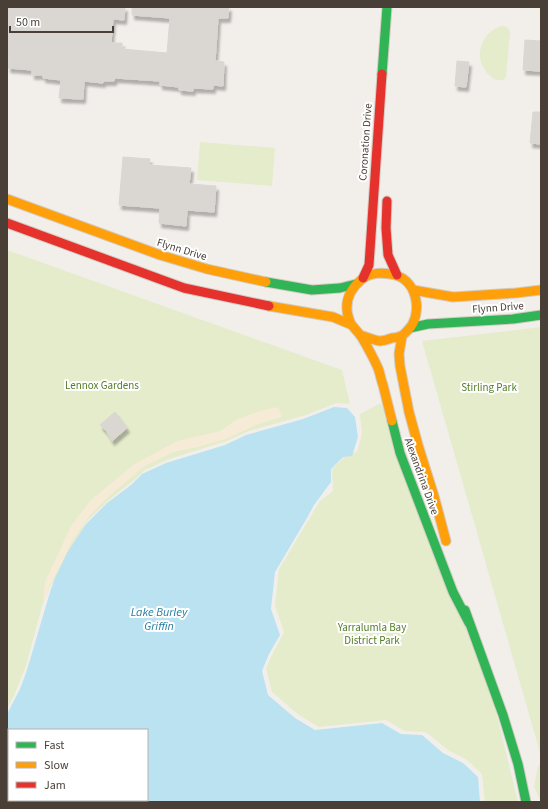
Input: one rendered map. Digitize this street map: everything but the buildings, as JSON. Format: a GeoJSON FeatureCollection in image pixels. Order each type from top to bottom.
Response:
{"type":"FeatureCollection","features":[{"type":"Feature","properties":{"kind":"main road","name":"Coronation Drive"},"geometry":{"type":"LineString","coordinates":[[360,281],[369,265],[387,7]]}},
{"type":"Feature","properties":{"kind":"main road"},"geometry":{"type":"LineString","coordinates":[[388,191],[386,228],[388,255],[397,275]]}},
{"type":"Feature","properties":{"kind":"main road","name":"Flynn Drive"},"geometry":{"type":"LineString","coordinates":[[7,199],[160,256],[258,281],[312,290],[340,288],[360,281]]}},
{"type":"Feature","properties":{"kind":"main road"},"geometry":{"type":"LineString","coordinates":[[7,223],[184,288],[290,310],[333,317],[352,325]]}},
{"type":"Feature","properties":{"kind":"main road"},"geometry":{"type":"LineString","coordinates":[[377,273],[397,275],[406,281],[413,290],[417,308],[415,320],[402,336],[382,341],[371,339],[360,335],[352,325],[347,313],[347,303],[350,293],[360,281],[377,273]]}},
{"type":"Feature","properties":{"kind":"main road","name":"Flynn Drive"},"geometry":{"type":"LineString","coordinates":[[413,290],[453,296],[516,293],[541,290]]}},
{"type":"Feature","properties":{"kind":"main road","name":"Flynn Drive"},"geometry":{"type":"LineString","coordinates":[[410,328],[428,324],[513,319],[541,315]]}},
{"type":"Feature","properties":{"kind":"main road","name":"Alexandrina Drive"},"geometry":{"type":"LineString","coordinates":[[360,335],[373,356],[379,370],[400,453],[453,592],[469,623]]}},
{"type":"Feature","properties":{"kind":"main road","name":"Alexandrina Drive"},"geometry":{"type":"LineString","coordinates":[[402,336],[399,354],[400,366],[409,412],[448,548]]}},
{"type":"Feature","properties":{"kind":"main road","name":"Alexandrina Drive"},"geometry":{"type":"LineString","coordinates":[[454,571],[469,623],[499,702],[518,764],[526,802]]}},
{"type":"Feature","properties":{"kind":"green space"},"geometry":{"type":"Polygon","coordinates":[[[501,26],[507,27],[510,32],[506,76],[505,79],[496,80],[492,78],[485,70],[480,54],[481,46],[487,35],[494,29],[501,26]]]}},
{"type":"Feature","properties":{"kind":"green space"},"geometry":{"type":"Polygon","coordinates":[[[200,142],[275,148],[272,186],[197,180],[200,142]]]}},
{"type":"Feature","properties":{"kind":"green space","name":"Lennox Gardens"},"geometry":{"type":"Polygon","coordinates":[[[7,250],[342,370],[350,404],[336,403],[306,415],[249,431],[227,441],[169,459],[145,470],[110,499],[88,520],[70,549],[50,587],[42,606],[26,666],[13,698],[7,708],[7,250]]]}},
{"type":"Feature","properties":{"kind":"green space","name":"Stirling Park"},"geometry":{"type":"Polygon","coordinates":[[[541,327],[541,756],[422,341],[541,327]]]}},
{"type":"Feature","properties":{"kind":"green space","name":"Yarralumla Bay District Park"},"geometry":{"type":"Polygon","coordinates":[[[381,403],[493,699],[518,802],[485,802],[482,774],[467,760],[448,750],[426,732],[405,731],[386,720],[319,727],[299,715],[272,692],[266,668],[284,632],[275,606],[279,569],[320,501],[333,491],[332,469],[347,454],[357,452],[362,434],[360,414],[381,403]]]}},
{"type":"Feature","properties":{"kind":"green space"},"geometry":{"type":"Polygon","coordinates":[[[538,765],[541,765],[541,802],[534,787],[538,765]]]}},
{"type":"Feature","properties":{"kind":"sand"},"geometry":{"type":"Polygon","coordinates":[[[278,407],[282,417],[258,424],[228,438],[198,447],[173,452],[143,467],[90,515],[71,543],[50,585],[45,599],[43,600],[45,582],[71,526],[91,500],[133,465],[177,441],[220,431],[236,420],[260,411],[278,407]]]}},
{"type":"Feature","properties":{"kind":"water","name":"Lake Burley Griffin"},"geometry":{"type":"Polygon","coordinates":[[[334,407],[347,408],[355,417],[358,437],[352,456],[343,457],[331,469],[331,482],[314,505],[275,572],[271,609],[280,635],[269,654],[262,671],[268,695],[295,718],[315,730],[382,723],[401,734],[422,735],[443,753],[463,763],[478,777],[480,802],[7,802],[7,714],[20,689],[50,592],[67,553],[86,524],[107,503],[131,485],[142,474],[166,463],[225,445],[246,435],[303,419],[334,407]]]}},
{"type":"Feature","properties":{"kind":"traffic: fast"},"geometry":{"type":"LineString","coordinates":[[382,74],[387,7]]}},
{"type":"Feature","properties":{"kind":"traffic: fast"},"geometry":{"type":"LineString","coordinates":[[266,282],[312,290],[340,288],[356,284]]}},
{"type":"Feature","properties":{"kind":"traffic: fast"},"geometry":{"type":"LineString","coordinates":[[410,328],[428,324],[513,319],[541,315]]}},
{"type":"Feature","properties":{"kind":"traffic: fast"},"geometry":{"type":"LineString","coordinates":[[392,421],[400,453],[453,592],[469,623]]}},
{"type":"Feature","properties":{"kind":"traffic: fast"},"geometry":{"type":"LineString","coordinates":[[465,610],[503,715],[518,764],[526,802]]}},
{"type":"Feature","properties":{"kind":"traffic: slow"},"geometry":{"type":"LineString","coordinates":[[7,199],[160,255],[207,269],[266,282]]}},
{"type":"Feature","properties":{"kind":"traffic: slow"},"geometry":{"type":"LineString","coordinates":[[360,335],[363,336],[375,340],[382,341],[396,338],[404,334],[413,324],[417,308],[416,299],[409,284],[403,278],[386,273],[369,275],[361,280],[352,290],[347,306],[347,312],[351,324],[360,334],[361,336],[370,352],[378,368],[392,421]]}},
{"type":"Feature","properties":{"kind":"traffic: slow"},"geometry":{"type":"LineString","coordinates":[[413,290],[453,297],[541,290]]}},
{"type":"Feature","properties":{"kind":"traffic: slow"},"geometry":{"type":"LineString","coordinates":[[269,306],[333,317],[352,325]]}},
{"type":"Feature","properties":{"kind":"traffic: slow"},"geometry":{"type":"LineString","coordinates":[[402,336],[399,354],[400,366],[409,412],[446,541]]}},
{"type":"Feature","properties":{"kind":"traffic: jam"},"geometry":{"type":"LineString","coordinates":[[363,278],[369,265],[382,74]]}},
{"type":"Feature","properties":{"kind":"traffic: jam"},"geometry":{"type":"LineString","coordinates":[[387,201],[386,228],[388,255],[397,275]]}},
{"type":"Feature","properties":{"kind":"traffic: jam"},"geometry":{"type":"LineString","coordinates":[[7,223],[184,288],[269,306]]}}]}
